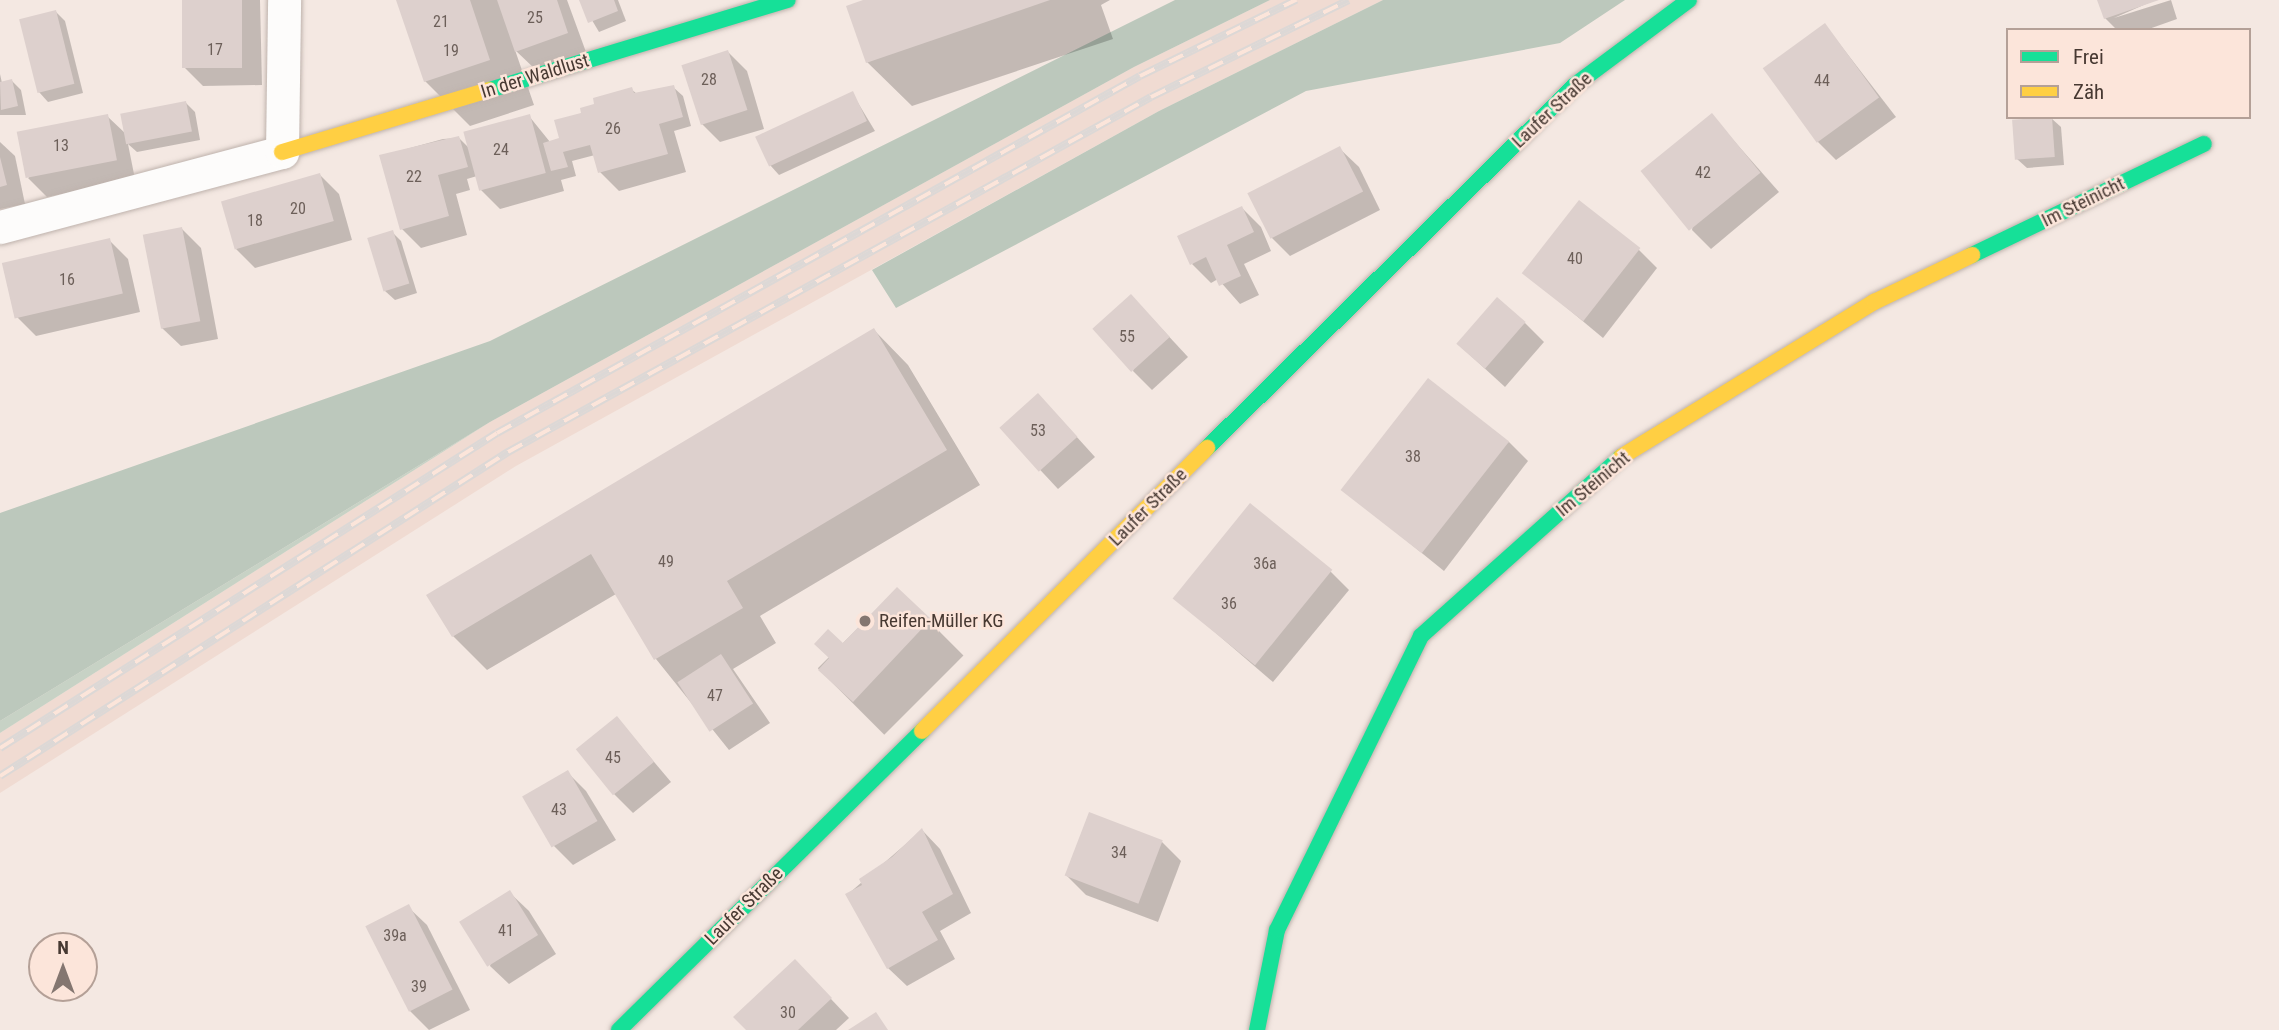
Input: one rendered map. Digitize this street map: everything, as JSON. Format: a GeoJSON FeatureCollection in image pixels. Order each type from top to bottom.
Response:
{"type":"FeatureCollection","features":[{"type":"Feature","properties":{"kind":"street"},"geometry":{"type":"LineString","coordinates":[[282,152],[284,0]]}},
{"type":"Feature","properties":{"kind":"street","name":"In der Waldlust"},"geometry":{"type":"LineString","coordinates":[[0,227],[282,152],[788,0]]}},
{"type":"Feature","properties":{"kind":"street","name":"Laufer Straße"},"geometry":{"type":"LineString","coordinates":[[619,1030],[1575,85],[1689,0]]}},
{"type":"Feature","properties":{"kind":"street","name":"Im Steinicht"},"geometry":{"type":"LineString","coordinates":[[1257,1030],[1277,930],[1421,636],[1618,458],[1874,302],[2204,144]]}},
{"type":"Feature","properties":{"kind":"shaded area"},"geometry":{"type":"Polygon","coordinates":[[[1175,0],[1270,0],[1134,67],[490,422],[0,721],[0,513],[490,341],[1175,0]]]}},
{"type":"Feature","properties":{"kind":"shaded area"},"geometry":{"type":"Polygon","coordinates":[[[1270,0],[1383,0],[1159,111],[516,466],[0,793],[0,733],[490,422],[1134,67],[1270,0]]]}},
{"type":"Feature","properties":{"kind":"shaded area"},"geometry":{"type":"Polygon","coordinates":[[[1383,0],[1625,0],[1560,43],[1306,91],[896,308],[872,270],[1159,111],[1383,0]]]}},
{"type":"Feature","properties":{"kind":"shaded area"},"geometry":{"type":"Polygon","coordinates":[[[490,422],[0,733],[0,721],[490,422]]]}},
{"type":"Feature","properties":{"kind":"building"},"geometry":{"type":"Polygon","coordinates":[[[182,0],[242,0],[242,68],[182,68],[182,0]]]}},
{"type":"Feature","properties":{"kind":"building"},"geometry":{"type":"Polygon","coordinates":[[[396,0],[470,0],[490,60],[424,82],[396,0]]]}},
{"type":"Feature","properties":{"kind":"building"},"geometry":{"type":"Polygon","coordinates":[[[497,0],[557,0],[568,33],[515,52],[497,0]]]}},
{"type":"Feature","properties":{"kind":"building"},"geometry":{"type":"Polygon","coordinates":[[[579,0],[614,0],[618,11],[588,23],[579,0]]]}},
{"type":"Feature","properties":{"kind":"building"},"geometry":{"type":"Polygon","coordinates":[[[863,0],[1050,0],[866,63],[846,6],[863,0]]]}},
{"type":"Feature","properties":{"kind":"building"},"geometry":{"type":"Polygon","coordinates":[[[2097,0],[2159,0],[2104,19],[2097,0]]]}},
{"type":"Feature","properties":{"kind":"building"},"geometry":{"type":"Polygon","coordinates":[[[56,10],[74,84],[38,93],[19,19],[56,10]]]}},
{"type":"Feature","properties":{"kind":"building"},"geometry":{"type":"Polygon","coordinates":[[[1825,23],[1879,97],[1817,143],[1763,68],[1825,23]]]}},
{"type":"Feature","properties":{"kind":"building"},"geometry":{"type":"Polygon","coordinates":[[[728,50],[747,110],[701,125],[681,65],[728,50]]]}},
{"type":"Feature","properties":{"kind":"building"},"geometry":{"type":"Polygon","coordinates":[[[12,79],[18,106],[1,110],[0,82],[12,79]]]}},
{"type":"Feature","properties":{"kind":"building"},"geometry":{"type":"Polygon","coordinates":[[[674,85],[683,117],[659,124],[668,154],[598,173],[590,145],[563,152],[568,167],[551,171],[543,143],[559,138],[554,120],[581,113],[580,108],[594,104],[593,98],[632,87],[634,93],[674,85]]]}},
{"type":"Feature","properties":{"kind":"building"},"geometry":{"type":"Polygon","coordinates":[[[853,91],[867,121],[769,167],[755,137],[853,91]]]}},
{"type":"Feature","properties":{"kind":"building"},"geometry":{"type":"Polygon","coordinates":[[[186,101],[192,131],[126,144],[120,114],[186,101]]]}},
{"type":"Feature","properties":{"kind":"building"},"geometry":{"type":"Polygon","coordinates":[[[1712,113],[1760,173],[1689,231],[1641,171],[1712,113]]]}},
{"type":"Feature","properties":{"kind":"building"},"geometry":{"type":"Polygon","coordinates":[[[108,114],[117,160],[26,178],[17,132],[108,114]]]}},
{"type":"Feature","properties":{"kind":"building"},"geometry":{"type":"Polygon","coordinates":[[[530,114],[546,173],[479,191],[463,132],[530,114]]]}},
{"type":"Feature","properties":{"kind":"building"},"geometry":{"type":"Polygon","coordinates":[[[2052,119],[2055,157],[2015,160],[2012,120],[2052,119]]]}},
{"type":"Feature","properties":{"kind":"building"},"geometry":{"type":"Polygon","coordinates":[[[459,136],[468,167],[438,175],[449,216],[400,230],[379,155],[459,136]]]}},
{"type":"Feature","properties":{"kind":"building"},"geometry":{"type":"Polygon","coordinates":[[[1340,146],[1363,191],[1270,239],[1247,193],[1340,146]]]}},
{"type":"Feature","properties":{"kind":"building"},"geometry":{"type":"Polygon","coordinates":[[[0,157],[7,185],[0,187],[0,157]]]}},
{"type":"Feature","properties":{"kind":"building"},"geometry":{"type":"Polygon","coordinates":[[[320,173],[334,221],[235,249],[221,201],[320,173]]]}},
{"type":"Feature","properties":{"kind":"building"},"geometry":{"type":"Polygon","coordinates":[[[1579,200],[1640,248],[1583,321],[1522,273],[1579,200]]]}},
{"type":"Feature","properties":{"kind":"building"},"geometry":{"type":"Polygon","coordinates":[[[1242,206],[1254,232],[1227,245],[1241,276],[1219,286],[1206,257],[1190,265],[1177,236],[1242,206]]]}},
{"type":"Feature","properties":{"kind":"building"},"geometry":{"type":"Polygon","coordinates":[[[182,227],[200,321],[161,329],[143,235],[182,227]]]}},
{"type":"Feature","properties":{"kind":"building"},"geometry":{"type":"Polygon","coordinates":[[[393,230],[409,284],[384,291],[367,238],[393,230]]]}},
{"type":"Feature","properties":{"kind":"building"},"geometry":{"type":"Polygon","coordinates":[[[110,238],[123,294],[15,319],[2,263],[110,238]]]}},
{"type":"Feature","properties":{"kind":"building"},"geometry":{"type":"Polygon","coordinates":[[[1131,294],[1170,337],[1131,372],[1092,329],[1131,294]]]}},
{"type":"Feature","properties":{"kind":"building"},"geometry":{"type":"Polygon","coordinates":[[[1497,297],[1526,322],[1485,369],[1456,344],[1497,297]]]}},
{"type":"Feature","properties":{"kind":"building"},"geometry":{"type":"Polygon","coordinates":[[[874,328],[947,450],[727,581],[743,608],[654,660],[591,554],[452,637],[426,595],[874,328]]]}},
{"type":"Feature","properties":{"kind":"building"},"geometry":{"type":"Polygon","coordinates":[[[1428,378],[1509,441],[1422,553],[1341,490],[1428,378]]]}},
{"type":"Feature","properties":{"kind":"building"},"geometry":{"type":"Polygon","coordinates":[[[1038,393],[1077,437],[1039,472],[999,428],[1038,393]]]}},
{"type":"Feature","properties":{"kind":"building"},"geometry":{"type":"Polygon","coordinates":[[[1250,503],[1332,570],[1255,665],[1173,599],[1250,503]]]}},
{"type":"Feature","properties":{"kind":"building"},"geometry":{"type":"Polygon","coordinates":[[[897,587],[931,619],[853,702],[818,670],[829,658],[814,644],[828,629],[843,643],[897,587]]]}},
{"type":"Feature","properties":{"kind":"building"},"geometry":{"type":"Polygon","coordinates":[[[721,654],[753,703],[710,732],[677,682],[721,654]]]}},
{"type":"Feature","properties":{"kind":"building"},"geometry":{"type":"Polygon","coordinates":[[[617,716],[654,762],[613,795],[576,749],[617,716]]]}},
{"type":"Feature","properties":{"kind":"building"},"geometry":{"type":"Polygon","coordinates":[[[568,770],[598,821],[552,848],[522,796],[568,770]]]}},
{"type":"Feature","properties":{"kind":"building"},"geometry":{"type":"Polygon","coordinates":[[[1089,812],[1163,840],[1138,904],[1065,875],[1089,812]]]}},
{"type":"Feature","properties":{"kind":"building"},"geometry":{"type":"Polygon","coordinates":[[[922,828],[953,894],[922,912],[938,940],[887,969],[845,894],[862,885],[859,879],[892,857],[922,828]]]}},
{"type":"Feature","properties":{"kind":"building"},"geometry":{"type":"Polygon","coordinates":[[[510,890],[538,935],[487,967],[459,922],[510,890]]]}},
{"type":"Feature","properties":{"kind":"building"},"geometry":{"type":"Polygon","coordinates":[[[409,904],[453,990],[409,1012],[365,926],[409,904]]]}},
{"type":"Feature","properties":{"kind":"building"},"geometry":{"type":"Polygon","coordinates":[[[795,959],[832,998],[798,1030],[746,1030],[733,1017],[795,959]]]}},
{"type":"Feature","properties":{"kind":"building"},"geometry":{"type":"Polygon","coordinates":[[[876,1012],[888,1030],[848,1030],[876,1012]]]}},
{"type":"Feature","properties":{"kind":"railway"},"geometry":{"type":"LineString","coordinates":[[0,748],[497,433],[1140,76],[1296,0]]}},
{"type":"Feature","properties":{"kind":"railway"},"geometry":{"type":"LineString","coordinates":[[0,776],[508,452],[1151,97],[1349,0]]}},
{"type":"Feature","properties":{"kind":"traffic: fast"},"geometry":{"type":"LineString","coordinates":[[489,90],[788,0]]}},
{"type":"Feature","properties":{"kind":"traffic: fast"},"geometry":{"type":"LineString","coordinates":[[1207,448],[1575,85],[1689,0]]}},
{"type":"Feature","properties":{"kind":"traffic: fast"},"geometry":{"type":"LineString","coordinates":[[1972,255],[2204,144]]}},
{"type":"Feature","properties":{"kind":"traffic: fast"},"geometry":{"type":"LineString","coordinates":[[1257,1030],[1277,930],[1421,636],[1621,457]]}},
{"type":"Feature","properties":{"kind":"traffic: fast"},"geometry":{"type":"LineString","coordinates":[[619,1030],[922,731]]}},
{"type":"Feature","properties":{"kind":"traffic: slow"},"geometry":{"type":"LineString","coordinates":[[282,152],[489,90]]}},
{"type":"Feature","properties":{"kind":"traffic: slow"},"geometry":{"type":"LineString","coordinates":[[1621,457],[1874,302],[1972,255]]}},
{"type":"Feature","properties":{"kind":"traffic: slow"},"geometry":{"type":"LineString","coordinates":[[922,731],[1207,448]]}},
{"type":"Feature","properties":{"kind":"place","name":"Reifen-Müller KG"},"geometry":{"type":"Point","coordinates":[865,621]}}]}
